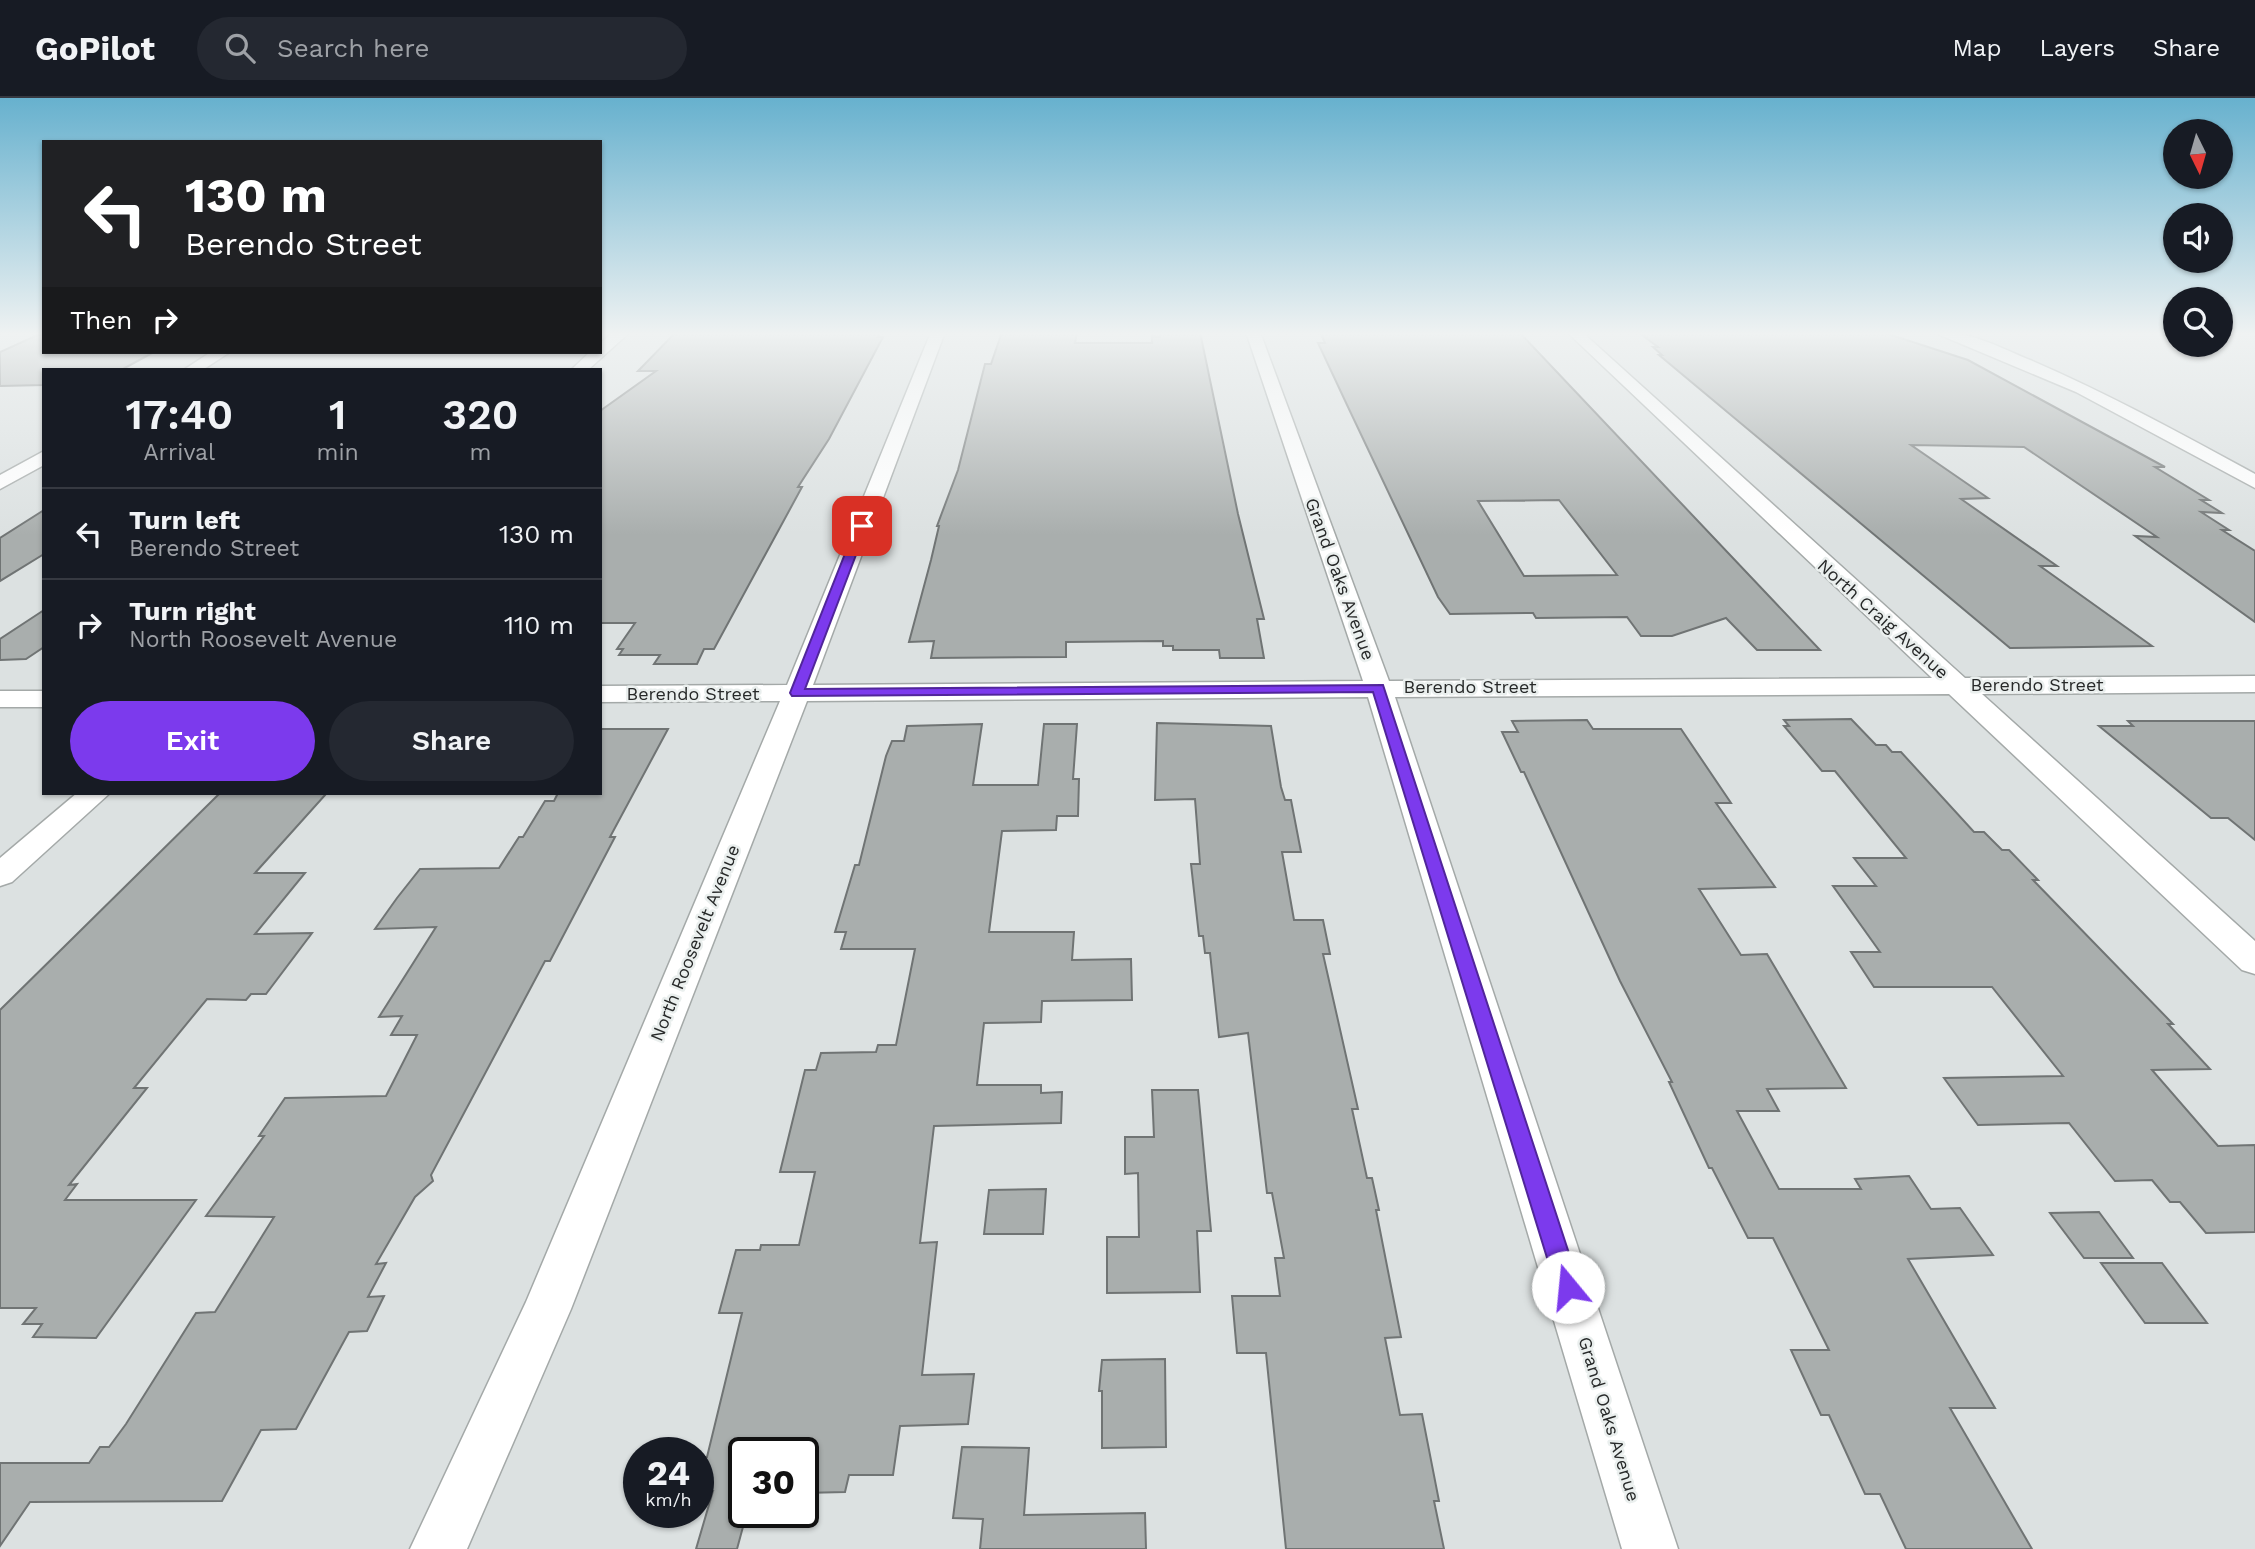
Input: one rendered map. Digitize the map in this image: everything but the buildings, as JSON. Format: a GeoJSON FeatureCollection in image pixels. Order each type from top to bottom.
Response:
{"type":"FeatureCollection","features":[{"type":"Feature","properties":{"kind":"street","name":"North Roosevelt Avenue"},"geometry":{"type":"LineString","coordinates":[[438,1549],[547,1309],[797,693],[912,400]]}},
{"type":"Feature","properties":{"kind":"street","name":"Grand Oaks Avenue"},"geometry":{"type":"LineString","coordinates":[[1277,400],[1379,688],[1650,1549]]}},
{"type":"Feature","properties":{"kind":"street","name":"North Craig Avenue"},"geometry":{"type":"LineString","coordinates":[[1647,400],[2255,961]]}},
{"type":"Feature","properties":{"kind":"street"},"geometry":{"type":"LineString","coordinates":[[2104,400],[2255,482]]}},
{"type":"Feature","properties":{"kind":"street"},"geometry":{"type":"LineString","coordinates":[[0,483],[42,458]]}},
{"type":"Feature","properties":{"kind":"street","name":"Berendo Street"},"geometry":{"type":"LineString","coordinates":[[602,694],[2255,684]]}},
{"type":"Feature","properties":{"kind":"street"},"geometry":{"type":"LineString","coordinates":[[0,699],[42,699]]}},
{"type":"Feature","properties":{"kind":"street"},"geometry":{"type":"LineString","coordinates":[[0,875],[93,795]]}},
{"type":"Feature","properties":{"kind":"route"},"geometry":{"type":"LineString","coordinates":[[862,526],[797,693],[1379,688],[1568,1287]]}}]}
